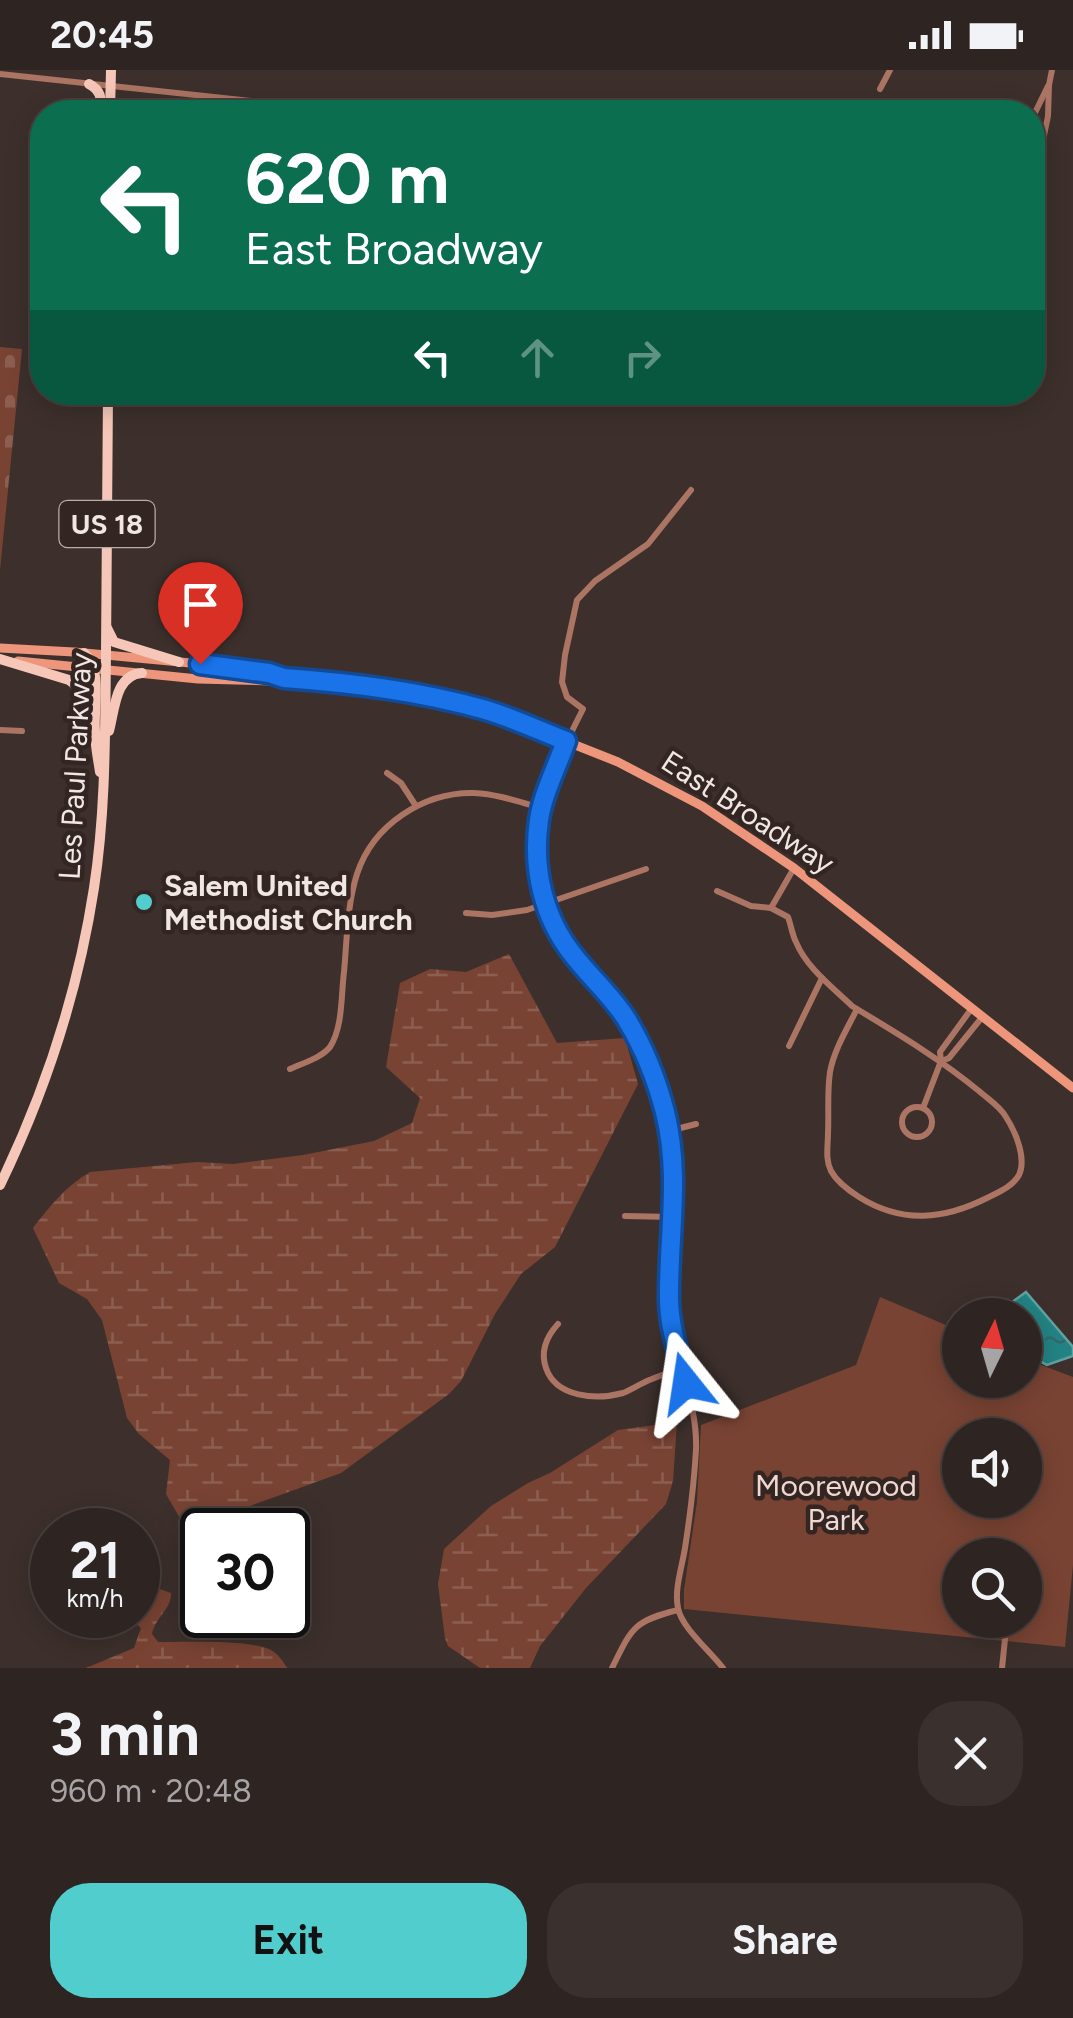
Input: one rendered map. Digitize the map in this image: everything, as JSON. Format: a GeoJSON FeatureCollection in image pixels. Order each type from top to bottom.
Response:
{"type":"FeatureCollection","features":[{"type":"Feature","properties":{"kind":"main road"},"geometry":{"type":"LineString","coordinates":[[110,100],[111,70]]}},
{"type":"Feature","properties":{"kind":"main road"},"geometry":{"type":"LineString","coordinates":[[89,84],[98,89],[101,100]]}},
{"type":"Feature","properties":{"kind":"main road","name":"Les Paul Parkway"},"geometry":{"type":"LineString","coordinates":[[0,1185],[52,1063],[75,985],[95,886],[104,788],[108,405]]}},
{"type":"Feature","properties":{"kind":"main road"},"geometry":{"type":"LineString","coordinates":[[106,625],[114,642],[179,662]]}},
{"type":"Feature","properties":{"kind":"main road","name":"East Broadway"},"geometry":{"type":"LineString","coordinates":[[0,648],[234,667],[284,678],[444,699],[490,711],[628,766],[690,798],[794,868],[1073,1088]]}},
{"type":"Feature","properties":{"kind":"main road"},"geometry":{"type":"LineString","coordinates":[[84,653],[90,657],[96,747],[104,788]]}},
{"type":"Feature","properties":{"kind":"main road"},"geometry":{"type":"LineString","coordinates":[[0,659],[69,680],[78,686],[84,703]]}},
{"type":"Feature","properties":{"kind":"main road","name":"East Broadway"},"geometry":{"type":"LineString","coordinates":[[0,659],[229,680],[284,678]]}},
{"type":"Feature","properties":{"kind":"main road"},"geometry":{"type":"LineString","coordinates":[[105,746],[121,684],[132,674],[142,673]]}},
{"type":"Feature","properties":{"kind":"street"},"geometry":{"type":"LineString","coordinates":[[880,88],[890,70]]}},
{"type":"Feature","properties":{"kind":"street"},"geometry":{"type":"LineString","coordinates":[[1045,136],[1052,70]]}},
{"type":"Feature","properties":{"kind":"street"},"geometry":{"type":"LineString","coordinates":[[0,74],[242,100]]}},
{"type":"Feature","properties":{"kind":"street"},"geometry":{"type":"LineString","coordinates":[[1042,100],[1049,85]]}},
{"type":"Feature","properties":{"kind":"street"},"geometry":{"type":"LineString","coordinates":[[691,490],[648,544],[596,581],[577,600],[562,682],[567,697],[584,709],[566,741],[541,808],[537,858],[546,904],[561,939],[628,1020],[653,1074],[669,1131],[674,1160],[669,1302],[696,1439],[678,1610],[687,1628],[723,1668]]}},
{"type":"Feature","properties":{"kind":"street"},"geometry":{"type":"LineString","coordinates":[[0,730],[22,731]]}},
{"type":"Feature","properties":{"kind":"street"},"geometry":{"type":"LineString","coordinates":[[387,773],[401,783],[416,806]]}},
{"type":"Feature","properties":{"kind":"street"},"geometry":{"type":"LineString","coordinates":[[290,1069],[325,1052],[334,1038],[351,899],[358,870],[380,834],[416,806],[442,796],[471,793],[541,808]]}},
{"type":"Feature","properties":{"kind":"street"},"geometry":{"type":"LineString","coordinates":[[771,908],[794,868]]}},
{"type":"Feature","properties":{"kind":"street"},"geometry":{"type":"LineString","coordinates":[[466,913],[509,914],[646,869]]}},
{"type":"Feature","properties":{"kind":"street"},"geometry":{"type":"LineString","coordinates":[[716,891],[788,917],[796,944],[822,978],[857,1009],[941,1061],[995,1104],[1006,1116],[1019,1149],[1020,1172],[1012,1183],[960,1210],[925,1215],[884,1211],[840,1182],[827,1156],[830,1072],[840,1041],[857,1009]]}},
{"type":"Feature","properties":{"kind":"street"},"geometry":{"type":"LineString","coordinates":[[789,1046],[822,978]]}},
{"type":"Feature","properties":{"kind":"street"},"geometry":{"type":"LineString","coordinates":[[923,1108],[941,1061],[940,1052],[972,1008]]}},
{"type":"Feature","properties":{"kind":"street"},"geometry":{"type":"LineString","coordinates":[[941,1061],[949,1058],[983,1016]]}},
{"type":"Feature","properties":{"kind":"street"},"geometry":{"type":"LineString","coordinates":[[912,1108],[923,1108],[931,1116],[931,1130],[924,1136],[912,1136],[904,1129],[904,1116],[912,1108]]}},
{"type":"Feature","properties":{"kind":"street"},"geometry":{"type":"LineString","coordinates":[[669,1131],[696,1124]]}},
{"type":"Feature","properties":{"kind":"street"},"geometry":{"type":"LineString","coordinates":[[624,1216],[673,1218]]}},
{"type":"Feature","properties":{"kind":"street"},"geometry":{"type":"LineString","coordinates":[[558,1324],[547,1339],[544,1362],[550,1376],[572,1393],[611,1396],[682,1369]]}},
{"type":"Feature","properties":{"kind":"street"},"geometry":{"type":"LineString","coordinates":[[612,1668],[627,1637],[641,1622],[678,1610]]}},
{"type":"Feature","properties":{"kind":"street"},"geometry":{"type":"LineString","coordinates":[[1002,1668],[1005,1640]]}},
{"type":"Feature","properties":{"kind":"green space"},"geometry":{"type":"Polygon","coordinates":[[[0,347],[22,349],[0,570],[0,347]]]}},
{"type":"Feature","properties":{"kind":"green space"},"geometry":{"type":"Polygon","coordinates":[[[509,954],[557,1043],[625,1038],[638,1084],[555,1247],[521,1274],[495,1314],[461,1381],[449,1394],[341,1473],[245,1508],[180,1508],[180,1518],[166,1494],[170,1460],[139,1434],[127,1418],[102,1320],[87,1299],[59,1283],[33,1228],[66,1190],[90,1172],[197,1162],[233,1164],[303,1155],[374,1141],[412,1123],[420,1098],[386,1067],[400,983],[430,969],[466,972],[509,954]]]}},
{"type":"Feature","properties":{"kind":"green space","name":"Moorewood Park"},"geometry":{"type":"Polygon","coordinates":[[[880,1297],[942,1323],[942,1398],[1042,1398],[1042,1365],[1073,1377],[1073,1565],[1065,1647],[975,1638],[1042,1638],[1042,1538],[942,1538],[942,1635],[684,1609],[697,1502],[701,1425],[856,1365],[880,1297]]]}},
{"type":"Feature","properties":{"kind":"green space"},"geometry":{"type":"Polygon","coordinates":[[[677,1422],[673,1481],[666,1504],[586,1588],[540,1646],[530,1668],[480,1668],[448,1646],[438,1584],[444,1549],[491,1506],[618,1430],[677,1422]]]}},
{"type":"Feature","properties":{"kind":"green space"},"geometry":{"type":"Polygon","coordinates":[[[160,1589],[171,1593],[160,1617],[160,1589]]]}},
{"type":"Feature","properties":{"kind":"green space"},"geometry":{"type":"Polygon","coordinates":[[[138,1638],[248,1644],[271,1650],[287,1668],[86,1668],[134,1648],[138,1638]]]}},
{"type":"Feature","properties":{"kind":"water"},"geometry":{"type":"Polygon","coordinates":[[[1042,1311],[1073,1347],[1073,1356],[1047,1365],[1042,1362],[1042,1311]]]}},
{"type":"Feature","properties":{"kind":"place","name":"Salem United Methodist Church"},"geometry":{"type":"Point","coordinates":[144,902]}},
{"type":"Feature","properties":{"kind":"route"},"geometry":{"type":"LineString","coordinates":[[200,664],[444,699],[490,711],[566,741],[541,808],[539,878],[561,939],[628,1020],[664,1110],[674,1160],[669,1302],[673,1336],[686,1383]]}}]}
